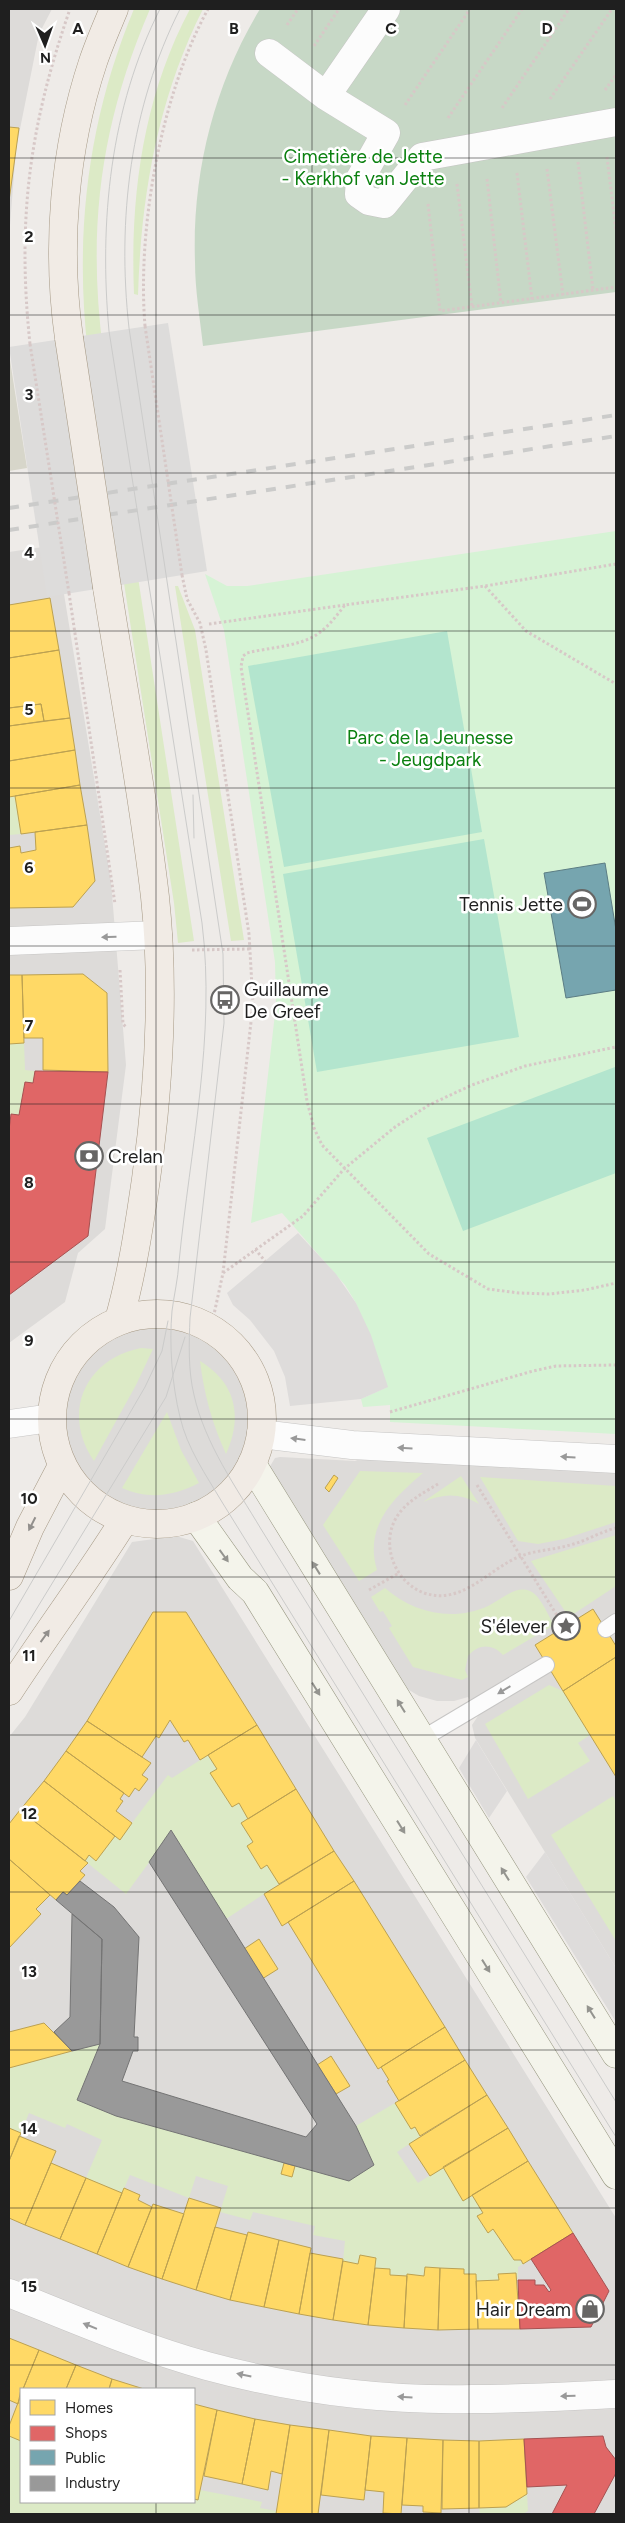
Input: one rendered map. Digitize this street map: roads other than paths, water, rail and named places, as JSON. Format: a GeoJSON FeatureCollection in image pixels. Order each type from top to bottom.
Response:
{"type":"FeatureCollection","features":[{"type":"Feature","properties":{"kind":"main road"},"geometry":{"type":"LineString","coordinates":[[114,9],[93,63],[76,128],[65,199],[63,259],[65,308],[69,338],[150,860],[158,935],[160,1016],[154,1112],[139,1228],[119,1320]]}},
{"type":"Feature","properties":{"kind":"main road"},"geometry":{"type":"LineString","coordinates":[[172,1314],[190,1318],[211,1328],[228,1340],[252,1374],[259,1393],[262,1414],[261,1434],[252,1464],[236,1487],[222,1502],[196,1516],[168,1523],[140,1522],[125,1519],[91,1501],[72,1481],[62,1466],[56,1450],[51,1418],[53,1397],[60,1377],[70,1358],[84,1342],[100,1330],[119,1320],[135,1315],[172,1314]]}},
{"type":"Feature","properties":{"kind":"main road"},"geometry":{"type":"LineString","coordinates":[[9,1576],[30,1527],[62,1466]]}},
{"type":"Feature","properties":{"kind":"main road"},"geometry":{"type":"LineString","coordinates":[[9,1691],[39,1645],[86,1580],[125,1519]]}},
{"type":"Feature","properties":{"kind":"street"},"geometry":{"type":"LineString","coordinates":[[326,96],[386,9]]}},
{"type":"Feature","properties":{"kind":"street"},"geometry":{"type":"LineString","coordinates":[[268,52],[296,71],[326,96],[386,132],[360,179],[359,194],[369,201],[384,204],[422,157],[609,123]]}},
{"type":"Feature","properties":{"kind":"street"},"geometry":{"type":"LineString","coordinates":[[9,941],[158,935]]}},
{"type":"Feature","properties":{"kind":"street"},"geometry":{"type":"LineString","coordinates":[[9,1424],[51,1418]]}},
{"type":"Feature","properties":{"kind":"street"},"geometry":{"type":"LineString","coordinates":[[261,1434],[461,1458],[616,1459]]}},
{"type":"Feature","properties":{"kind":"street"},"geometry":{"type":"LineString","coordinates":[[252,1464],[616,2054]]}},
{"type":"Feature","properties":{"kind":"street"},"geometry":{"type":"LineString","coordinates":[[196,1516],[240,1578],[255,1592],[616,2175]]}},
{"type":"Feature","properties":{"kind":"street"},"geometry":{"type":"LineString","coordinates":[[9,2293],[114,2335],[177,2357],[271,2380],[333,2390],[422,2398],[472,2400],[616,2394]]}},
{"type":"Feature","properties":{"kind":"lane"},"geometry":{"type":"LineString","coordinates":[[422,1739],[546,1665]]}},
{"type":"Feature","properties":{"kind":"tram line"},"geometry":{"type":"LineString","coordinates":[[160,9],[143,47],[119,126],[112,166],[108,207],[106,290],[109,331],[202,923],[205,965],[206,1008],[200,1093],[171,1324],[172,1364],[177,1405],[187,1440],[210,1482],[616,2137]]}},
{"type":"Feature","properties":{"kind":"tram line"},"geometry":{"type":"LineString","coordinates":[[180,9],[149,85],[139,125],[131,165],[125,246],[129,328],[223,954],[224,1023],[190,1318],[189,1347],[192,1386],[199,1413],[213,1448],[232,1481],[616,2102]]}},
{"type":"Feature","properties":{"kind":"tram line"},"geometry":{"type":"LineString","coordinates":[[193,795],[194,838]]}},
{"type":"Feature","properties":{"kind":"tram line"},"geometry":{"type":"LineString","coordinates":[[9,1621],[145,1387],[162,1351],[168,1321]]}},
{"type":"Feature","properties":{"kind":"tram line"},"geometry":{"type":"LineString","coordinates":[[9,1654],[166,1397],[185,1337]]}},
{"type":"Feature","properties":{"kind":"railway"},"geometry":{"type":"LineString","coordinates":[[9,508],[616,415]]}},
{"type":"Feature","properties":{"kind":"railway"},"geometry":{"type":"LineString","coordinates":[[9,530],[616,436]]}},
{"type":"Feature","properties":{"kind":"place","name":"Tennis Jette"},"geometry":{"type":"Point","coordinates":[582,904]}},
{"type":"Feature","properties":{"kind":"place","name":"Guillaume De Greef"},"geometry":{"type":"Point","coordinates":[225,1000]}},
{"type":"Feature","properties":{"kind":"place","name":"Crelan"},"geometry":{"type":"Point","coordinates":[89,1156]}},
{"type":"Feature","properties":{"kind":"place","name":"S'élever"},"geometry":{"type":"Point","coordinates":[566,1626]}},
{"type":"Feature","properties":{"kind":"place","name":"Hair Dream"},"geometry":{"type":"Point","coordinates":[590,2309]}},
{"type":"Feature","properties":{"kind":"park label","name":"Cimetière de Jette - Kerkhof van Jette"},"geometry":{"type":"Point","coordinates":[363,167]}},
{"type":"Feature","properties":{"kind":"park label","name":"Parc de la Jeunesse - Jeugdpark"},"geometry":{"type":"Point","coordinates":[430,748]}}]}
